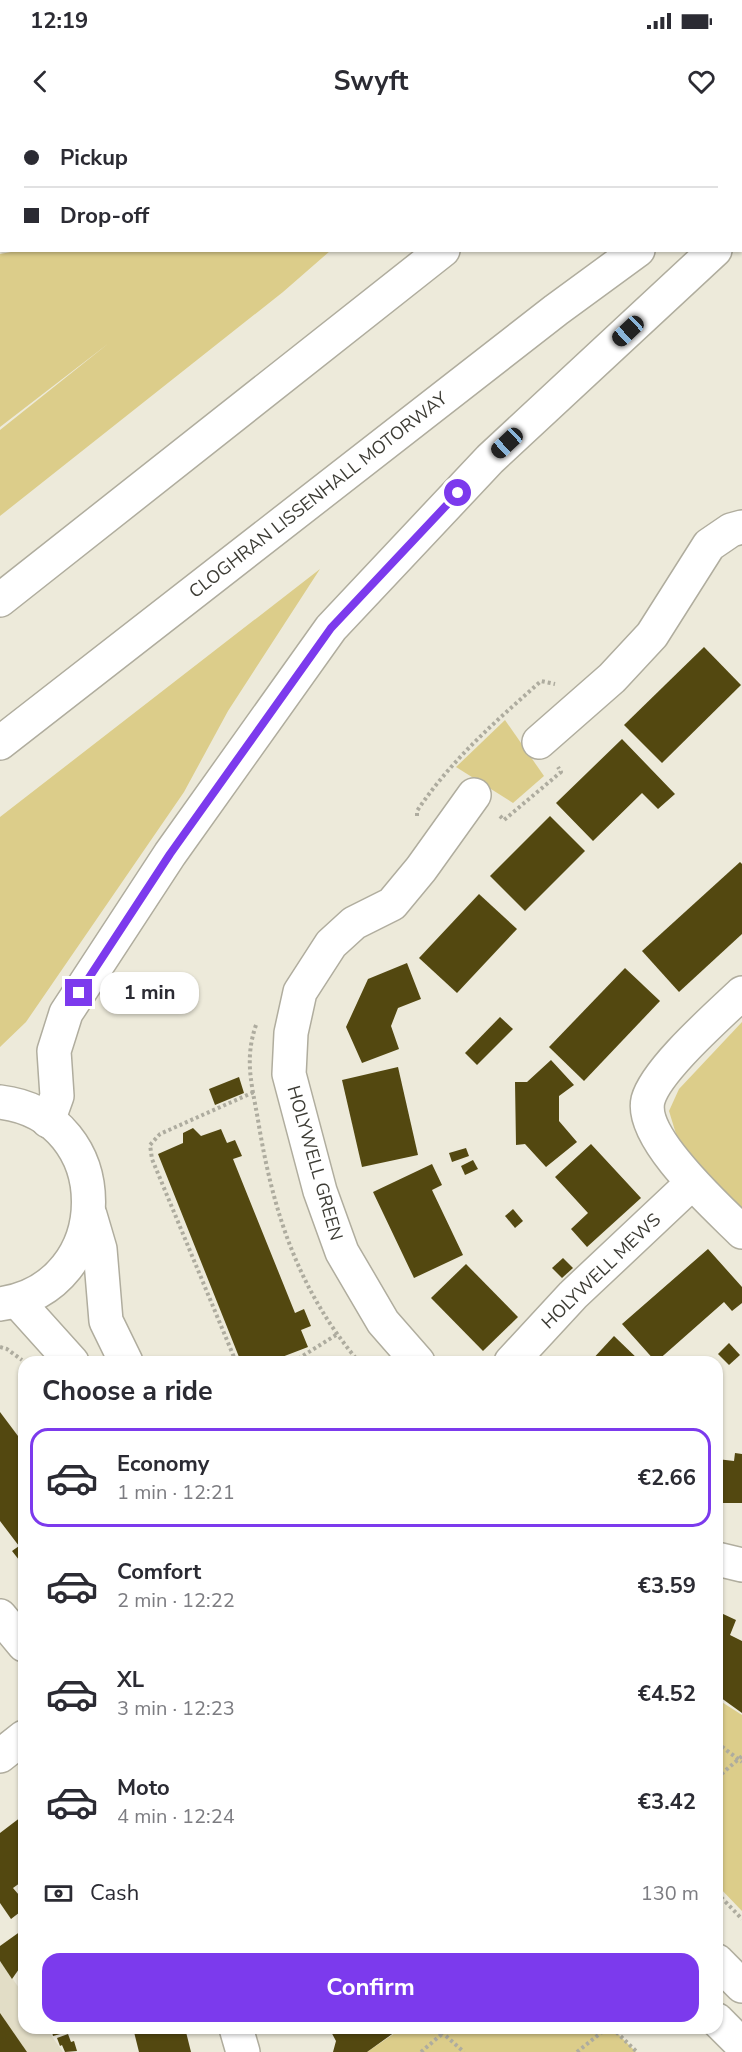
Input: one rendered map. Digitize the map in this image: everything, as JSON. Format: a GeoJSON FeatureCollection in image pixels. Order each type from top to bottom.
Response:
{"type":"FeatureCollection","features":[{"type":"Feature","properties":{"kind":"main road"},"geometry":{"type":"LineString","coordinates":[[0,600],[440,252]]}},
{"type":"Feature","properties":{"kind":"main road","name":"CLOGHRAN LISSENHALL MOTORWAY"},"geometry":{"type":"LineString","coordinates":[[0,742],[556,310],[635,252]]}},
{"type":"Feature","properties":{"kind":"main road"},"geometry":{"type":"LineString","coordinates":[[48,1121],[57,1096],[54,1051],[66,1013],[170,854],[331,628],[490,459],[713,252]]}},
{"type":"Feature","properties":{"kind":"main road"},"geometry":{"type":"LineString","coordinates":[[539,742],[596,692],[652,634],[709,545],[731,530],[742,527]]}},
{"type":"Feature","properties":{"kind":"main road","name":"HOLYWELL GREEN"},"geometry":{"type":"LineString","coordinates":[[413,1356],[383,1322],[342,1252],[320,1191],[290,1074],[291,1033],[300,992],[319,959],[331,944],[354,923],[392,904],[421,869],[474,795]]}},
{"type":"Feature","properties":{"kind":"main road"},"geometry":{"type":"LineString","coordinates":[[742,993],[662,1074],[648,1101],[651,1126],[666,1150],[692,1183],[742,1232]]}},
{"type":"Feature","properties":{"kind":"main road"},"geometry":{"type":"LineString","coordinates":[[0,1102],[27,1109],[48,1121],[64,1135],[76,1152],[90,1192],[90,1213],[83,1243],[67,1268],[45,1289],[9,1303],[66,1356]]}},
{"type":"Feature","properties":{"kind":"main road","name":"HOLYWELL MEWS"},"geometry":{"type":"LineString","coordinates":[[517,1356],[573,1295],[692,1183]]}},
{"type":"Feature","properties":{"kind":"main road"},"geometry":{"type":"LineString","coordinates":[[90,1213],[100,1249],[106,1320],[123,1356]]}},
{"type":"Feature","properties":{"kind":"main road"},"geometry":{"type":"LineString","coordinates":[[723,1560],[742,1565]]}},
{"type":"Feature","properties":{"kind":"main road"},"geometry":{"type":"LineString","coordinates":[[0,1616],[18,1638]]}},
{"type":"Feature","properties":{"kind":"main road"},"geometry":{"type":"LineString","coordinates":[[0,1756],[18,1742]]}},
{"type":"Feature","properties":{"kind":"main road"},"geometry":{"type":"LineString","coordinates":[[723,1967],[742,1986]]}},
{"type":"Feature","properties":{"kind":"main road"},"geometry":{"type":"LineString","coordinates":[[723,2026],[742,2045]]}},
{"type":"Feature","properties":{"kind":"main road"},"geometry":{"type":"LineString","coordinates":[[238,2034],[243,2052]]}},
{"type":"Feature","properties":{"kind":"path"},"geometry":{"type":"LineString","coordinates":[[418,822],[417,811],[437,780],[541,681],[574,686],[589,681],[596,692]]}},
{"type":"Feature","properties":{"kind":"path"},"geometry":{"type":"LineString","coordinates":[[474,795],[504,820],[561,772],[539,742]]}},
{"type":"Feature","properties":{"kind":"path"},"geometry":{"type":"LineString","coordinates":[[256,1024],[248,1072],[267,1176],[279,1221],[305,1282],[336,1335],[354,1356]]}},
{"type":"Feature","properties":{"kind":"path"},"geometry":{"type":"LineString","coordinates":[[234,1356],[152,1159],[150,1145],[160,1134],[290,1074]]}},
{"type":"Feature","properties":{"kind":"path"},"geometry":{"type":"LineString","coordinates":[[303,1356],[336,1335]]}},
{"type":"Feature","properties":{"kind":"path"},"geometry":{"type":"LineString","coordinates":[[0,1347],[7,1348],[18,1357]]}},
{"type":"Feature","properties":{"kind":"path"},"geometry":{"type":"LineString","coordinates":[[723,1747],[741,1759],[723,1773]]}},
{"type":"Feature","properties":{"kind":"path"},"geometry":{"type":"LineString","coordinates":[[723,1899],[742,1919]]}},
{"type":"Feature","properties":{"kind":"path"},"geometry":{"type":"LineString","coordinates":[[421,2052],[441,2034],[464,2052]]}},
{"type":"Feature","properties":{"kind":"path"},"geometry":{"type":"LineString","coordinates":[[577,2052],[601,2034]]}},
{"type":"Feature","properties":{"kind":"path"},"geometry":{"type":"LineString","coordinates":[[616,2034],[637,2052]]}},
{"type":"Feature","properties":{"kind":"shaded area"},"geometry":{"type":"Polygon","coordinates":[[[11,252],[329,252],[283,292],[0,516],[0,430],[109,343],[0,427],[0,254],[11,252]]]}},
{"type":"Feature","properties":{"kind":"shaded area"},"geometry":{"type":"Polygon","coordinates":[[[320,569],[228,711],[184,792],[26,1022],[0,1047],[0,817],[320,569]]]}},
{"type":"Feature","properties":{"kind":"shaded area"},"geometry":{"type":"Polygon","coordinates":[[[505,720],[544,776],[513,803],[456,767],[505,720]]]}},
{"type":"Feature","properties":{"kind":"shaded area"},"geometry":{"type":"Polygon","coordinates":[[[742,1022],[742,1211],[680,1147],[669,1111],[679,1089],[742,1022]]]}},
{"type":"Feature","properties":{"kind":"shaded area"},"geometry":{"type":"Polygon","coordinates":[[[723,1703],[742,1715],[742,1911],[723,1891],[723,1703]]]}},
{"type":"Feature","properties":{"kind":"shaded area"},"geometry":{"type":"Polygon","coordinates":[[[0,1961],[18,1986],[18,2034],[50,2034],[63,2052],[0,2052],[0,1961]]]}},
{"type":"Feature","properties":{"kind":"shaded area"},"geometry":{"type":"Polygon","coordinates":[[[394,2034],[618,2034],[636,2052],[367,2052],[394,2034]]]}},
{"type":"Feature","properties":{"kind":"building"},"geometry":{"type":"Polygon","coordinates":[[[704,647],[741,685],[662,763],[624,725],[704,647]]]}},
{"type":"Feature","properties":{"kind":"building"},"geometry":{"type":"Polygon","coordinates":[[[622,739],[675,794],[658,809],[642,793],[593,841],[556,803],[622,739]]]}},
{"type":"Feature","properties":{"kind":"building"},"geometry":{"type":"Polygon","coordinates":[[[550,816],[585,851],[525,911],[490,876],[550,816]]]}},
{"type":"Feature","properties":{"kind":"building"},"geometry":{"type":"Polygon","coordinates":[[[740,862],[742,864],[742,934],[679,992],[642,951],[740,862]]]}},
{"type":"Feature","properties":{"kind":"building"},"geometry":{"type":"Polygon","coordinates":[[[479,894],[517,929],[457,993],[419,958],[479,894]]]}},
{"type":"Feature","properties":{"kind":"building"},"geometry":{"type":"Polygon","coordinates":[[[407,963],[421,999],[398,1008],[391,1026],[399,1049],[362,1063],[346,1027],[368,979],[407,963]]]}},
{"type":"Feature","properties":{"kind":"building"},"geometry":{"type":"Polygon","coordinates":[[[625,968],[660,1001],[584,1081],[549,1047],[625,968]]]}},
{"type":"Feature","properties":{"kind":"building"},"geometry":{"type":"Polygon","coordinates":[[[500,1017],[513,1029],[477,1065],[465,1053],[500,1017]]]}},
{"type":"Feature","properties":{"kind":"building"},"geometry":{"type":"Polygon","coordinates":[[[551,1060],[574,1085],[559,1096],[559,1121],[577,1142],[546,1167],[525,1144],[516,1145],[515,1082],[527,1082],[551,1060]]]}},
{"type":"Feature","properties":{"kind":"building"},"geometry":{"type":"Polygon","coordinates":[[[398,1067],[418,1155],[362,1167],[342,1080],[398,1067]]]}},
{"type":"Feature","properties":{"kind":"building"},"geometry":{"type":"Polygon","coordinates":[[[239,1077],[244,1093],[215,1105],[209,1089],[239,1077]]]}},
{"type":"Feature","properties":{"kind":"building"},"geometry":{"type":"Polygon","coordinates":[[[193,1128],[201,1136],[221,1129],[227,1143],[235,1140],[242,1156],[233,1159],[295,1313],[304,1309],[311,1326],[301,1330],[308,1347],[285,1356],[239,1356],[158,1154],[183,1143],[183,1133],[193,1128]]]}},
{"type":"Feature","properties":{"kind":"building"},"geometry":{"type":"Polygon","coordinates":[[[591,1144],[641,1198],[587,1247],[571,1229],[588,1213],[555,1177],[591,1144]]]}},
{"type":"Feature","properties":{"kind":"building"},"geometry":{"type":"Polygon","coordinates":[[[466,1148],[469,1156],[452,1162],[449,1153],[466,1148]]]}},
{"type":"Feature","properties":{"kind":"building"},"geometry":{"type":"Polygon","coordinates":[[[473,1160],[478,1169],[465,1175],[461,1166],[473,1160]]]}},
{"type":"Feature","properties":{"kind":"building"},"geometry":{"type":"Polygon","coordinates":[[[432,1164],[442,1185],[432,1190],[463,1255],[414,1278],[373,1192],[432,1164]]]}},
{"type":"Feature","properties":{"kind":"building"},"geometry":{"type":"Polygon","coordinates":[[[513,1209],[523,1221],[515,1228],[505,1216],[513,1209]]]}},
{"type":"Feature","properties":{"kind":"building"},"geometry":{"type":"Polygon","coordinates":[[[708,1249],[742,1287],[742,1303],[732,1311],[724,1302],[663,1356],[651,1356],[622,1324],[708,1249]]]}},
{"type":"Feature","properties":{"kind":"building"},"geometry":{"type":"Polygon","coordinates":[[[563,1258],[573,1268],[562,1278],[552,1268],[563,1258]]]}},
{"type":"Feature","properties":{"kind":"building"},"geometry":{"type":"Polygon","coordinates":[[[466,1264],[518,1317],[483,1351],[431,1298],[466,1264]]]}},
{"type":"Feature","properties":{"kind":"building"},"geometry":{"type":"Polygon","coordinates":[[[614,1336],[635,1356],[596,1356],[614,1336]]]}},
{"type":"Feature","properties":{"kind":"building"},"geometry":{"type":"Polygon","coordinates":[[[729,1343],[740,1355],[729,1365],[723,1356],[718,1354],[729,1343]]]}},
{"type":"Feature","properties":{"kind":"building"},"geometry":{"type":"Polygon","coordinates":[[[0,1412],[18,1436],[18,1545],[0,1521],[0,1412]]]}},
{"type":"Feature","properties":{"kind":"building"},"geometry":{"type":"Polygon","coordinates":[[[735,1453],[742,1454],[742,1503],[723,1503],[723,1460],[734,1461],[735,1453]]]}},
{"type":"Feature","properties":{"kind":"building"},"geometry":{"type":"Polygon","coordinates":[[[18,1547],[18,1559],[12,1551],[18,1547]]]}},
{"type":"Feature","properties":{"kind":"building"},"geometry":{"type":"Polygon","coordinates":[[[723,1614],[736,1620],[730,1635],[742,1641],[742,1713],[723,1699],[723,1614]]]}},
{"type":"Feature","properties":{"kind":"building"},"geometry":{"type":"Polygon","coordinates":[[[18,1819],[18,1884],[13,1888],[18,1894],[18,1914],[11,1919],[0,1903],[0,1833],[18,1819]]]}},
{"type":"Feature","properties":{"kind":"building"},"geometry":{"type":"Polygon","coordinates":[[[18,1933],[18,1970],[12,1979],[0,1961],[0,1946],[18,1933]]]}},
{"type":"Feature","properties":{"kind":"building"},"geometry":{"type":"Polygon","coordinates":[[[0,2013],[27,2052],[0,2052],[0,2013]]]}},
{"type":"Feature","properties":{"kind":"building"},"geometry":{"type":"Polygon","coordinates":[[[68,2034],[71,2042],[74,2041],[77,2051],[65,2052],[62,2045],[60,2046],[57,2038],[68,2034]]]}},
{"type":"Feature","properties":{"kind":"building"},"geometry":{"type":"Polygon","coordinates":[[[134,2034],[186,2034],[191,2052],[139,2052],[134,2034]]]}},
{"type":"Feature","properties":{"kind":"building"},"geometry":{"type":"Polygon","coordinates":[[[332,2034],[392,2034],[367,2052],[333,2052],[336,2041],[332,2034]]]}},
{"type":"Feature","properties":{"kind":"route"},"geometry":{"type":"LineString","coordinates":[[79,993],[170,854],[331,628],[458,493]]}}]}
